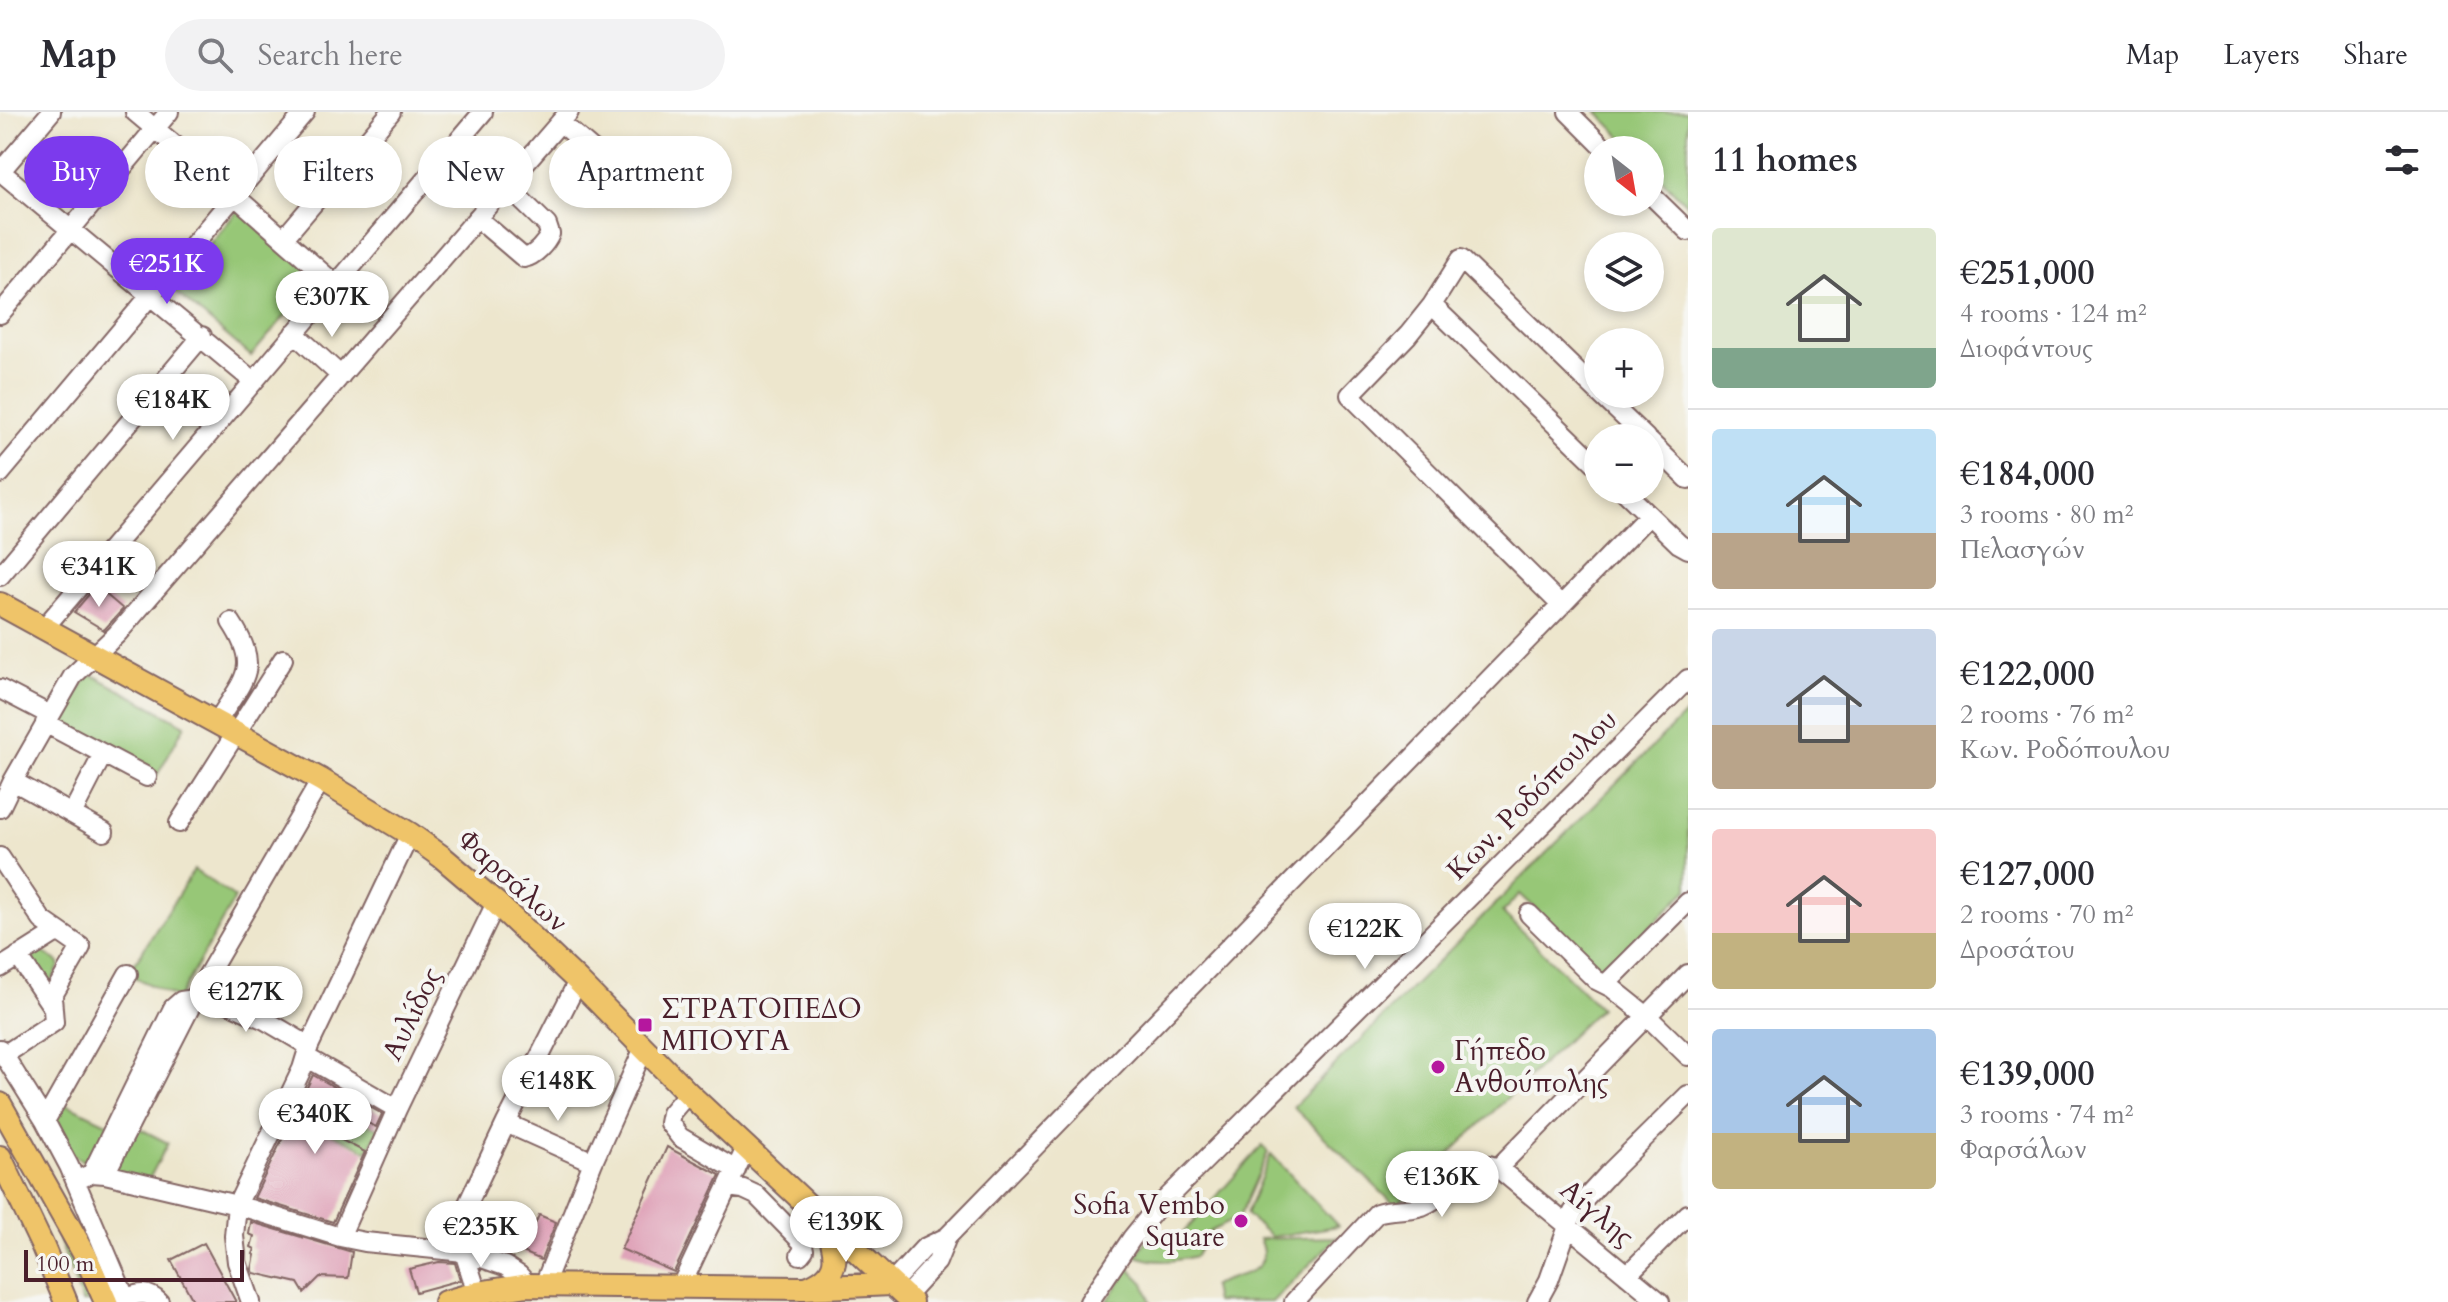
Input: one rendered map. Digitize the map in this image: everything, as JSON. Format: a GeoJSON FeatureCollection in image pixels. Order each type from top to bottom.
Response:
{"type":"FeatureCollection","features":[{"type":"Feature","properties":{"kind":"main road","name":"Φαρσάλων"},"geometry":{"type":"LineString","coordinates":[[0,604],[321,780],[442,857],[496,903],[688,1093],[902,1294]]}},
{"type":"Feature","properties":{"kind":"main road"},"geometry":{"type":"LineString","coordinates":[[0,1104],[85,1255],[120,1301]]}},
{"type":"Feature","properties":{"kind":"main road"},"geometry":{"type":"LineString","coordinates":[[0,1157],[66,1302]]}},
{"type":"Feature","properties":{"kind":"main road"},"geometry":{"type":"LineString","coordinates":[[804,1288],[827,1277],[834,1263],[832,1238],[826,1222]]}},
{"type":"Feature","properties":{"kind":"main road"},"geometry":{"type":"LineString","coordinates":[[445,1302],[536,1285],[680,1288],[704,1295],[804,1288],[902,1294]]}},
{"type":"Feature","properties":{"kind":"street"},"geometry":{"type":"LineString","coordinates":[[51,112],[0,172],[253,381]]}},
{"type":"Feature","properties":{"kind":"street"},"geometry":{"type":"LineString","coordinates":[[135,112],[163,136]]}},
{"type":"Feature","properties":{"kind":"street"},"geometry":{"type":"LineString","coordinates":[[0,314],[169,112]]}},
{"type":"Feature","properties":{"kind":"street"},"geometry":{"type":"LineString","coordinates":[[258,167],[305,112]]}},
{"type":"Feature","properties":{"kind":"street"},"geometry":{"type":"LineString","coordinates":[[284,238],[391,112]]}},
{"type":"Feature","properties":{"kind":"street"},"geometry":{"type":"LineString","coordinates":[[44,628],[483,112]]}},
{"type":"Feature","properties":{"kind":"street"},"geometry":{"type":"LineString","coordinates":[[1568,112],[1592,136]]}},
{"type":"Feature","properties":{"kind":"street"},"geometry":{"type":"LineString","coordinates":[[533,153],[564,117],[583,136]]}},
{"type":"Feature","properties":{"kind":"street"},"geometry":{"type":"LineString","coordinates":[[0,474],[223,208]]}},
{"type":"Feature","properties":{"kind":"street"},"geometry":{"type":"LineString","coordinates":[[249,208],[336,285]]}},
{"type":"Feature","properties":{"kind":"street"},"geometry":{"type":"LineString","coordinates":[[104,832],[72,814],[4,794],[73,676],[96,656],[486,208]]}},
{"type":"Feature","properties":{"kind":"street"},"geometry":{"type":"LineString","coordinates":[[477,218],[524,258],[532,256],[550,234],[547,225],[530,208]]}},
{"type":"Feature","properties":{"kind":"street"},"geometry":{"type":"LineString","coordinates":[[1664,208],[1688,231]]}},
{"type":"Feature","properties":{"kind":"street"},"geometry":{"type":"LineString","coordinates":[[1561,605],[1350,395],[1408,335],[1432,305],[1461,259],[1584,378]]}},
{"type":"Feature","properties":{"kind":"street"},"geometry":{"type":"LineString","coordinates":[[1432,305],[1584,452]]}},
{"type":"Feature","properties":{"kind":"street"},"geometry":{"type":"LineString","coordinates":[[294,333],[341,376]]}},
{"type":"Feature","properties":{"kind":"street"},"geometry":{"type":"LineString","coordinates":[[0,576],[202,336]]}},
{"type":"Feature","properties":{"kind":"street"},"geometry":{"type":"LineString","coordinates":[[1615,408],[1631,424]]}},
{"type":"Feature","properties":{"kind":"street"},"geometry":{"type":"LineString","coordinates":[[1664,456],[1688,479]]}},
{"type":"Feature","properties":{"kind":"street"},"geometry":{"type":"LineString","coordinates":[[1638,504],[1688,549]]}},
{"type":"Feature","properties":{"kind":"street"},"geometry":{"type":"LineString","coordinates":[[902,1294],[924,1248],[947,1237],[1649,515]]}},
{"type":"Feature","properties":{"kind":"street"},"geometry":{"type":"LineString","coordinates":[[217,722],[248,667],[244,641],[231,622]]}},
{"type":"Feature","properties":{"kind":"street"},"geometry":{"type":"LineString","coordinates":[[179,823],[283,659]]}},
{"type":"Feature","properties":{"kind":"street","name":"Κων. Ροδόπουλου"},"geometry":{"type":"LineString","coordinates":[[1089,1302],[1154,1211],[1688,679]]}},
{"type":"Feature","properties":{"kind":"street"},"geometry":{"type":"LineString","coordinates":[[0,689],[103,754],[147,777]]}},
{"type":"Feature","properties":{"kind":"street"},"geometry":{"type":"LineString","coordinates":[[72,814],[103,754]]}},
{"type":"Feature","properties":{"kind":"street"},"geometry":{"type":"LineString","coordinates":[[91,1176],[321,780]]}},
{"type":"Feature","properties":{"kind":"street"},"geometry":{"type":"LineString","coordinates":[[251,1302],[237,1262],[234,1236],[237,1205],[410,834]]}},
{"type":"Feature","properties":{"kind":"street"},"geometry":{"type":"LineString","coordinates":[[0,857],[42,920],[81,947],[54,992],[51,1005]]}},
{"type":"Feature","properties":{"kind":"street"},"geometry":{"type":"LineString","coordinates":[[1606,984],[1688,902]]}},
{"type":"Feature","properties":{"kind":"street","name":"Αυλίδος"},"geometry":{"type":"LineString","coordinates":[[340,1237],[397,1109],[496,903]]}},
{"type":"Feature","properties":{"kind":"street"},"geometry":{"type":"LineString","coordinates":[[1529,914],[1596,980],[1606,984],[1647,1016],[1688,1056]]}},
{"type":"Feature","properties":{"kind":"street"},"geometry":{"type":"LineString","coordinates":[[0,968],[57,932]]}},
{"type":"Feature","properties":{"kind":"street"},"geometry":{"type":"LineString","coordinates":[[18,956],[51,1005],[55,1018],[51,1026],[2,1052],[45,1121],[91,1176],[120,1301],[138,1293],[148,1294],[159,1302]]}},
{"type":"Feature","properties":{"kind":"street"},"geometry":{"type":"LineString","coordinates":[[45,1121],[128,974]]}},
{"type":"Feature","properties":{"kind":"street"},"geometry":{"type":"LineString","coordinates":[[1294,1302],[1377,1213],[1422,1206],[1480,1167],[1489,1165],[1498,1168],[1688,974]]}},
{"type":"Feature","properties":{"kind":"street"},"geometry":{"type":"LineString","coordinates":[[455,1251],[506,1123],[578,981]]}},
{"type":"Feature","properties":{"kind":"street"},"geometry":{"type":"LineString","coordinates":[[197,995],[265,1020],[307,1051],[315,1064],[397,1109]]}},
{"type":"Feature","properties":{"kind":"street"},"geometry":{"type":"LineString","coordinates":[[91,1176],[237,1205],[340,1237],[455,1251],[505,1266],[536,1285],[644,1048]]}},
{"type":"Feature","properties":{"kind":"street"},"geometry":{"type":"LineString","coordinates":[[688,1093],[671,1113],[669,1123],[680,1137],[743,1189],[756,1195],[802,1242],[804,1250],[800,1255]]}},
{"type":"Feature","properties":{"kind":"street"},"geometry":{"type":"LineString","coordinates":[[1537,1302],[1549,1280],[1573,1212],[1688,1095]]}},
{"type":"Feature","properties":{"kind":"street"},"geometry":{"type":"LineString","coordinates":[[506,1123],[593,1162]]}},
{"type":"Feature","properties":{"kind":"street"},"geometry":{"type":"LineString","coordinates":[[680,1288],[746,1148]]}},
{"type":"Feature","properties":{"kind":"street","name":"Αίγλης"},"geometry":{"type":"LineString","coordinates":[[1498,1168],[1660,1302]]}},
{"type":"Feature","properties":{"kind":"street"},"geometry":{"type":"LineString","coordinates":[[1627,1275],[1688,1214]]}},
{"type":"Feature","properties":{"kind":"street"},"geometry":{"type":"LineString","coordinates":[[455,1251],[487,1295]]}},
{"type":"Feature","properties":{"kind":"green space"},"geometry":{"type":"Polygon","coordinates":[[[1597,112],[1688,112],[1688,206],[1664,181],[1664,136],[1620,136],[1597,112]]]}},
{"type":"Feature","properties":{"kind":"green space"},"geometry":{"type":"Polygon","coordinates":[[[239,209],[319,276],[251,356],[172,289],[239,209]]]}},
{"type":"Feature","properties":{"kind":"green space"},"geometry":{"type":"Polygon","coordinates":[[[89,673],[185,725],[155,779],[59,726],[89,673]]]}},
{"type":"Feature","properties":{"kind":"green space"},"geometry":{"type":"Polygon","coordinates":[[[1688,711],[1688,889],[1604,973],[1520,894],[1502,912],[1600,1008],[1396,1206],[1293,1107],[1688,711]]]}},
{"type":"Feature","properties":{"kind":"green space"},"geometry":{"type":"Polygon","coordinates":[[[194,870],[235,898],[178,999],[128,974],[194,870]]]}},
{"type":"Feature","properties":{"kind":"green space"},"geometry":{"type":"Polygon","coordinates":[[[37,949],[60,965],[48,985],[29,959],[37,949]]]}},
{"type":"Feature","properties":{"kind":"green space"},"geometry":{"type":"Polygon","coordinates":[[[60,1101],[113,1126],[91,1166],[66,1150],[46,1124],[60,1101]]]}},
{"type":"Feature","properties":{"kind":"green space"},"geometry":{"type":"Polygon","coordinates":[[[343,1112],[379,1128],[368,1151],[332,1134],[343,1112]]]}},
{"type":"Feature","properties":{"kind":"green space"},"geometry":{"type":"Polygon","coordinates":[[[127,1122],[168,1143],[147,1183],[99,1172],[127,1122]]]}},
{"type":"Feature","properties":{"kind":"green space"},"geometry":{"type":"Polygon","coordinates":[[[1262,1146],[1268,1152],[1241,1213],[1209,1232],[1196,1256],[1166,1261],[1136,1256],[1153,1230],[1176,1241],[1262,1146]]]}},
{"type":"Feature","properties":{"kind":"green space"},"geometry":{"type":"Polygon","coordinates":[[[1271,1154],[1338,1226],[1271,1237],[1246,1214],[1271,1154]]]}},
{"type":"Feature","properties":{"kind":"green space"},"geometry":{"type":"Polygon","coordinates":[[[59,1232],[94,1302],[82,1302],[59,1232]]]}},
{"type":"Feature","properties":{"kind":"green space"},"geometry":{"type":"Polygon","coordinates":[[[1337,1237],[1272,1302],[1215,1302],[1212,1287],[1256,1269],[1261,1262],[1263,1252],[1259,1239],[1337,1237]]]}},
{"type":"Feature","properties":{"kind":"green space"},"geometry":{"type":"Polygon","coordinates":[[[1129,1268],[1144,1283],[1151,1302],[1107,1302],[1129,1268]]]}},
{"type":"Feature","properties":{"kind":"building"},"geometry":{"type":"Polygon","coordinates":[[[96,586],[123,609],[104,630],[74,612],[96,586]]]}},
{"type":"Feature","properties":{"kind":"building"},"geometry":{"type":"Polygon","coordinates":[[[313,1075],[382,1114],[376,1127],[333,1106],[322,1130],[365,1152],[333,1222],[254,1198],[313,1075]]]}},
{"type":"Feature","properties":{"kind":"building"},"geometry":{"type":"Polygon","coordinates":[[[667,1147],[720,1175],[674,1272],[621,1249],[667,1147]]]}},
{"type":"Feature","properties":{"kind":"building"},"geometry":{"type":"Polygon","coordinates":[[[539,1215],[556,1222],[541,1260],[523,1252],[539,1215]]]}},
{"type":"Feature","properties":{"kind":"building"},"geometry":{"type":"Polygon","coordinates":[[[251,1222],[352,1252],[348,1278],[320,1277],[304,1293],[298,1283],[254,1273],[255,1249],[251,1247],[254,1236],[249,1234],[251,1222]]]}},
{"type":"Feature","properties":{"kind":"building"},"geometry":{"type":"Polygon","coordinates":[[[204,1243],[236,1302],[194,1302],[171,1260],[204,1243]]]}},
{"type":"Feature","properties":{"kind":"building"},"geometry":{"type":"Polygon","coordinates":[[[439,1262],[455,1263],[460,1280],[416,1292],[409,1269],[439,1262]]]}},
{"type":"Feature","properties":{"kind":"place","name":"ΣΤΡΑΤΟΠΕΔΟ ΜΠΟΥΓΑ"},"geometry":{"type":"Point","coordinates":[645,1025]}},
{"type":"Feature","properties":{"kind":"place","name":"Γήπεδο Ανθούπολης"},"geometry":{"type":"Point","coordinates":[1438,1067]}},
{"type":"Feature","properties":{"kind":"place","name":"Sofia Vembo Square"},"geometry":{"type":"Point","coordinates":[1241,1221]}}]}
